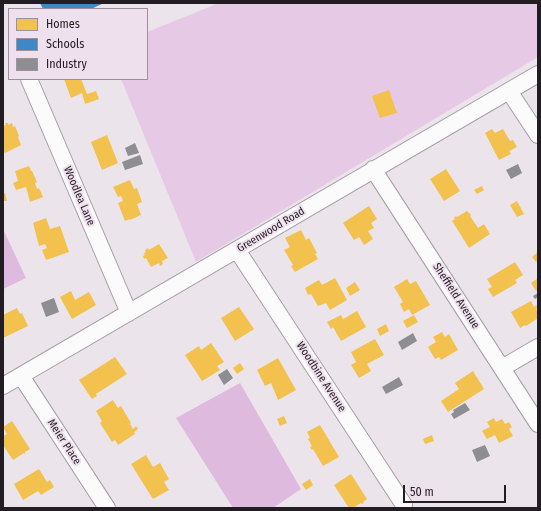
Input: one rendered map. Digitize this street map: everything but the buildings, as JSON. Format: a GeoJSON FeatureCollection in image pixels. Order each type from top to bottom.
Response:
{"type":"FeatureCollection","features":[{"type":"Feature","properties":{"kind":"street","name":"Greenwood Road"},"geometry":{"type":"LineString","coordinates":[[3,386],[538,74]]}},
{"type":"Feature","properties":{"kind":"street","name":"Woodlea Lane"},"geometry":{"type":"LineString","coordinates":[[29,80],[129,313]]}},
{"type":"Feature","properties":{"kind":"street"},"geometry":{"type":"LineString","coordinates":[[509,90],[538,135]]}},
{"type":"Feature","properties":{"kind":"street","name":"Sheffield Avenue"},"geometry":{"type":"LineString","coordinates":[[373,169],[538,424]]}},
{"type":"Feature","properties":{"kind":"street","name":"Woodbine Avenue"},"geometry":{"type":"LineString","coordinates":[[237,250],[404,505]]}},
{"type":"Feature","properties":{"kind":"street"},"geometry":{"type":"LineString","coordinates":[[502,368],[538,347]]}},
{"type":"Feature","properties":{"kind":"street","name":"Meier Place"},"geometry":{"type":"LineString","coordinates":[[20,376],[107,508]]}},
{"type":"Feature","properties":{"kind":"shaded area"},"geometry":{"type":"Polygon","coordinates":[[[219,3],[538,3],[538,57],[196,262],[121,80],[148,80],[148,32],[219,3]]]}},
{"type":"Feature","properties":{"kind":"shaded area"},"geometry":{"type":"Polygon","coordinates":[[[3,229],[26,278],[3,289],[3,229]]]}},
{"type":"Feature","properties":{"kind":"shaded area"},"geometry":{"type":"Polygon","coordinates":[[[240,383],[301,489],[273,508],[233,508],[176,418],[240,383]]]}}]}
